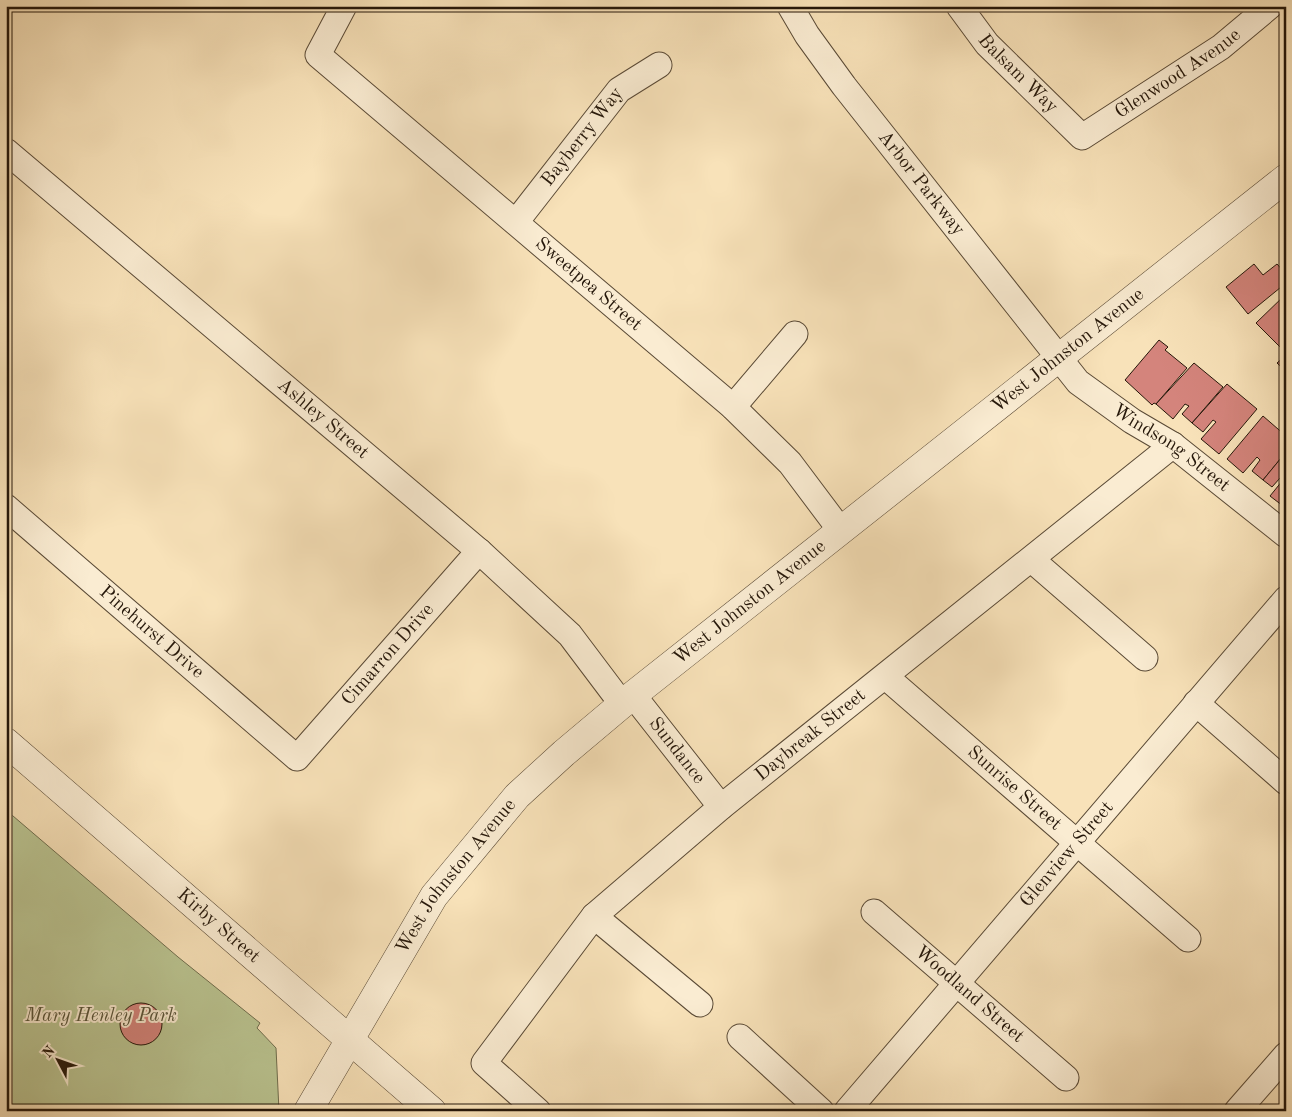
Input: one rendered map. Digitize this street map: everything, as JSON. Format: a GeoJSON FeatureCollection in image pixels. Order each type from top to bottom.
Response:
{"type":"FeatureCollection","features":[{"type":"Feature","properties":{"kind":"street","name":"Sweetpea Street"},"geometry":{"type":"LineString","coordinates":[[344,6],[318,55],[733,407],[790,463],[841,531]]}},
{"type":"Feature","properties":{"kind":"street","name":"Arbor Parkway"},"geometry":{"type":"LineString","coordinates":[[790,6],[807,35],[844,86],[1059,358]]}},
{"type":"Feature","properties":{"kind":"street","name":"Balsam Way"},"geometry":{"type":"LineString","coordinates":[[959,6],[987,44],[1082,137]]}},
{"type":"Feature","properties":{"kind":"street","name":"Glenwood Avenue"},"geometry":{"type":"LineString","coordinates":[[1082,137],[1222,47],[1270,6]]}},
{"type":"Feature","properties":{"kind":"street","name":"Bayberry Way"},"geometry":{"type":"LineString","coordinates":[[516,222],[619,90],[659,65]]}},
{"type":"Feature","properties":{"kind":"street","name":"Ashley Street"},"geometry":{"type":"LineString","coordinates":[[6,151],[479,551],[570,635],[628,700]]}},
{"type":"Feature","properties":{"kind":"street","name":"West Johnston Avenue"},"geometry":{"type":"LineString","coordinates":[[308,1111],[434,896],[517,796],[564,753],[628,700],[1059,358],[1283,187]]}},
{"type":"Feature","properties":{"kind":"street"},"geometry":{"type":"LineString","coordinates":[[733,407],[795,334]]}},
{"type":"Feature","properties":{"kind":"street","name":"Windsong Street"},"geometry":{"type":"LineString","coordinates":[[1059,358],[1078,382],[1132,421],[1173,445],[1286,535]]}},
{"type":"Feature","properties":{"kind":"street","name":"Daybreak Street"},"geometry":{"type":"LineString","coordinates":[[538,1111],[484,1063],[594,916],[722,807],[1173,445]]}},
{"type":"Feature","properties":{"kind":"street","name":"Pinehurst Drive"},"geometry":{"type":"LineString","coordinates":[[6,507],[297,758]]}},
{"type":"Feature","properties":{"kind":"street","name":"Cimarron Drive"},"geometry":{"type":"LineString","coordinates":[[297,758],[479,551]]}},
{"type":"Feature","properties":{"kind":"street"},"geometry":{"type":"LineString","coordinates":[[1032,560],[1145,658]]}},
{"type":"Feature","properties":{"kind":"street","name":"Glenview Street"},"geometry":{"type":"LineString","coordinates":[[847,1111],[1286,599]]}},
{"type":"Feature","properties":{"kind":"street","name":"Sunrise Street"},"geometry":{"type":"LineString","coordinates":[[886,677],[1188,939]]}},
{"type":"Feature","properties":{"kind":"street","name":"Sundance"},"geometry":{"type":"LineString","coordinates":[[628,700],[722,807]]}},
{"type":"Feature","properties":{"kind":"street"},"geometry":{"type":"LineString","coordinates":[[1196,703],[1286,782]]}},
{"type":"Feature","properties":{"kind":"street","name":"Kirby Street"},"geometry":{"type":"LineString","coordinates":[[6,742],[432,1111]]}},
{"type":"Feature","properties":{"kind":"street","name":"Woodland Street"},"geometry":{"type":"LineString","coordinates":[[874,912],[1066,1078]]}},
{"type":"Feature","properties":{"kind":"street"},"geometry":{"type":"LineString","coordinates":[[594,916],[700,1004]]}},
{"type":"Feature","properties":{"kind":"street"},"geometry":{"type":"LineString","coordinates":[[740,1037],[821,1111]]}},
{"type":"Feature","properties":{"kind":"street"},"geometry":{"type":"LineString","coordinates":[[1237,1111],[1286,1055]]}},
{"type":"Feature","properties":{"kind":"green space","name":"Mary Henley Park"},"geometry":{"type":"Polygon","coordinates":[[[6,810],[178,957],[260,1023],[257,1028],[276,1048],[279,1111],[6,1111],[6,810]]]}},
{"type":"Feature","properties":{"kind":"building"},"geometry":{"type":"Polygon","coordinates":[[[1254,264],[1263,275],[1277,264],[1286,274],[1286,283],[1248,314],[1226,287],[1254,264]]]}},
{"type":"Feature","properties":{"kind":"building"},"geometry":{"type":"Polygon","coordinates":[[[1286,294],[1286,346],[1282,349],[1256,323],[1286,294]]]}},
{"type":"Feature","properties":{"kind":"building"},"geometry":{"type":"Polygon","coordinates":[[[1159,340],[1168,347],[1165,350],[1187,368],[1156,404],[1152,405],[1125,380],[1159,340]]]}},
{"type":"Feature","properties":{"kind":"building"},"geometry":{"type":"Polygon","coordinates":[[[1286,355],[1286,372],[1277,363],[1286,355]]]}},
{"type":"Feature","properties":{"kind":"building"},"geometry":{"type":"Polygon","coordinates":[[[1194,363],[1223,387],[1192,423],[1182,414],[1189,406],[1185,404],[1173,419],[1156,404],[1194,363]]]}},
{"type":"Feature","properties":{"kind":"building"},"geometry":{"type":"Polygon","coordinates":[[[1227,384],[1257,409],[1219,454],[1201,439],[1216,422],[1213,420],[1203,432],[1192,423],[1227,384]]]}},
{"type":"Feature","properties":{"kind":"building"},"geometry":{"type":"Polygon","coordinates":[[[1263,416],[1286,436],[1286,452],[1263,480],[1252,471],[1260,460],[1257,457],[1243,473],[1227,459],[1263,416]]]}},
{"type":"Feature","properties":{"kind":"building"},"geometry":{"type":"Polygon","coordinates":[[[1286,452],[1286,505],[1283,506],[1270,496],[1283,480],[1280,478],[1272,487],[1263,480],[1286,452]]]}},
{"type":"Feature","properties":{"kind":"building"},"geometry":{"type":"Polygon","coordinates":[[[141,1003],[156,1009],[162,1024],[156,1039],[141,1045],[126,1039],[120,1024],[126,1009],[141,1003]]]}}]}
